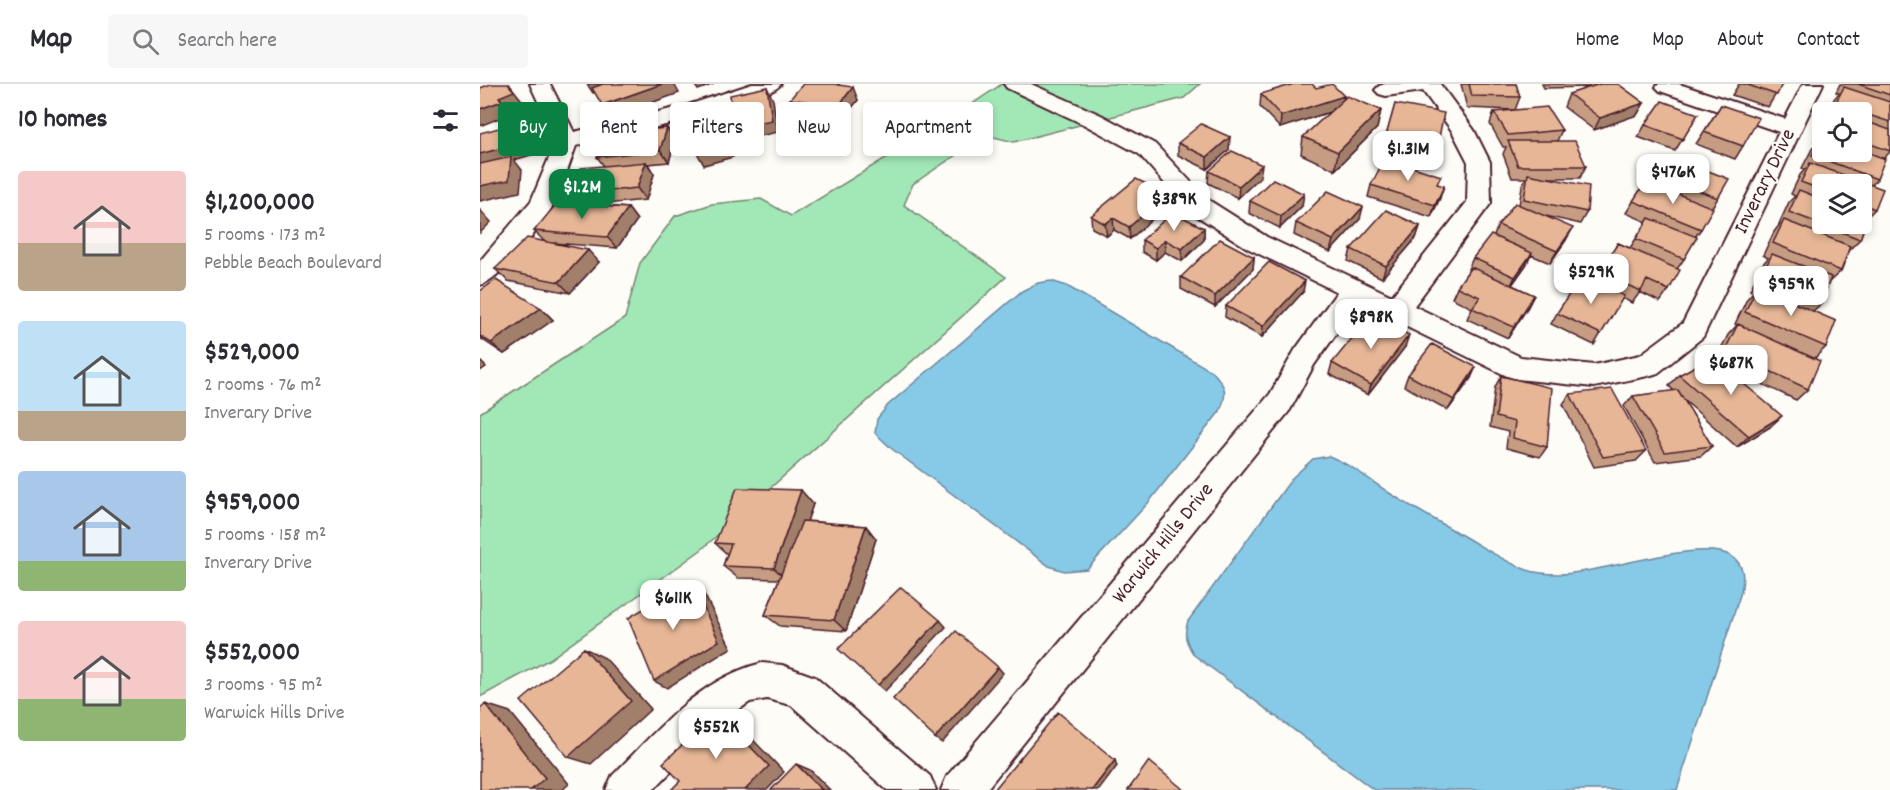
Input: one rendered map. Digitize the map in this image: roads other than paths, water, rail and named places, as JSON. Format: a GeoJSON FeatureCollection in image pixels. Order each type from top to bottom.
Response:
{"type":"FeatureCollection","features":[{"type":"Feature","properties":{"kind":"street"},"geometry":{"type":"LineString","coordinates":[[540,84],[550,102]]}},
{"type":"Feature","properties":{"kind":"street"},"geometry":{"type":"LineString","coordinates":[[568,141],[684,114],[739,98],[771,84]]}},
{"type":"Feature","properties":{"kind":"street","name":"Inverary Drive"},"geometry":{"type":"LineString","coordinates":[[1014,84],[1093,120],[1147,149],[1198,205],[1258,243],[1517,369],[1594,376],[1647,365],[1693,330],[1813,84]]}},
{"type":"Feature","properties":{"kind":"street"},"geometry":{"type":"LineString","coordinates":[[1386,90],[1428,84],[1463,130],[1479,162],[1479,203],[1396,310]]}},
{"type":"Feature","properties":{"kind":"street"},"geometry":{"type":"LineString","coordinates":[[1667,87],[1792,129]]}},
{"type":"Feature","properties":{"kind":"street"},"geometry":{"type":"LineString","coordinates":[[480,276],[498,260],[542,204],[561,156]]}},
{"type":"Feature","properties":{"kind":"street","name":"Warwick Hills Drive"},"geometry":{"type":"LineString","coordinates":[[962,790],[1280,402],[1294,372],[1318,334],[1354,289]]}},
{"type":"Feature","properties":{"kind":"street"},"geometry":{"type":"LineString","coordinates":[[626,790],[699,716],[741,687],[761,681],[782,683],[802,690],[916,790]]}},
{"type":"Feature","properties":{"kind":"water"},"geometry":{"type":"Polygon","coordinates":[[[1051,281],[1067,286],[1213,372],[1221,382],[1225,394],[1220,411],[1149,502],[1087,569],[1064,571],[1049,566],[892,449],[875,433],[877,419],[888,405],[1022,291],[1038,283],[1051,281]]]}},
{"type":"Feature","properties":{"kind":"water"},"geometry":{"type":"Polygon","coordinates":[[[1329,456],[1492,553],[1531,571],[1555,574],[1576,573],[1696,551],[1716,551],[1736,560],[1742,572],[1741,592],[1677,790],[1374,790],[1194,655],[1186,639],[1188,621],[1293,477],[1313,459],[1329,456]]]}}]}
